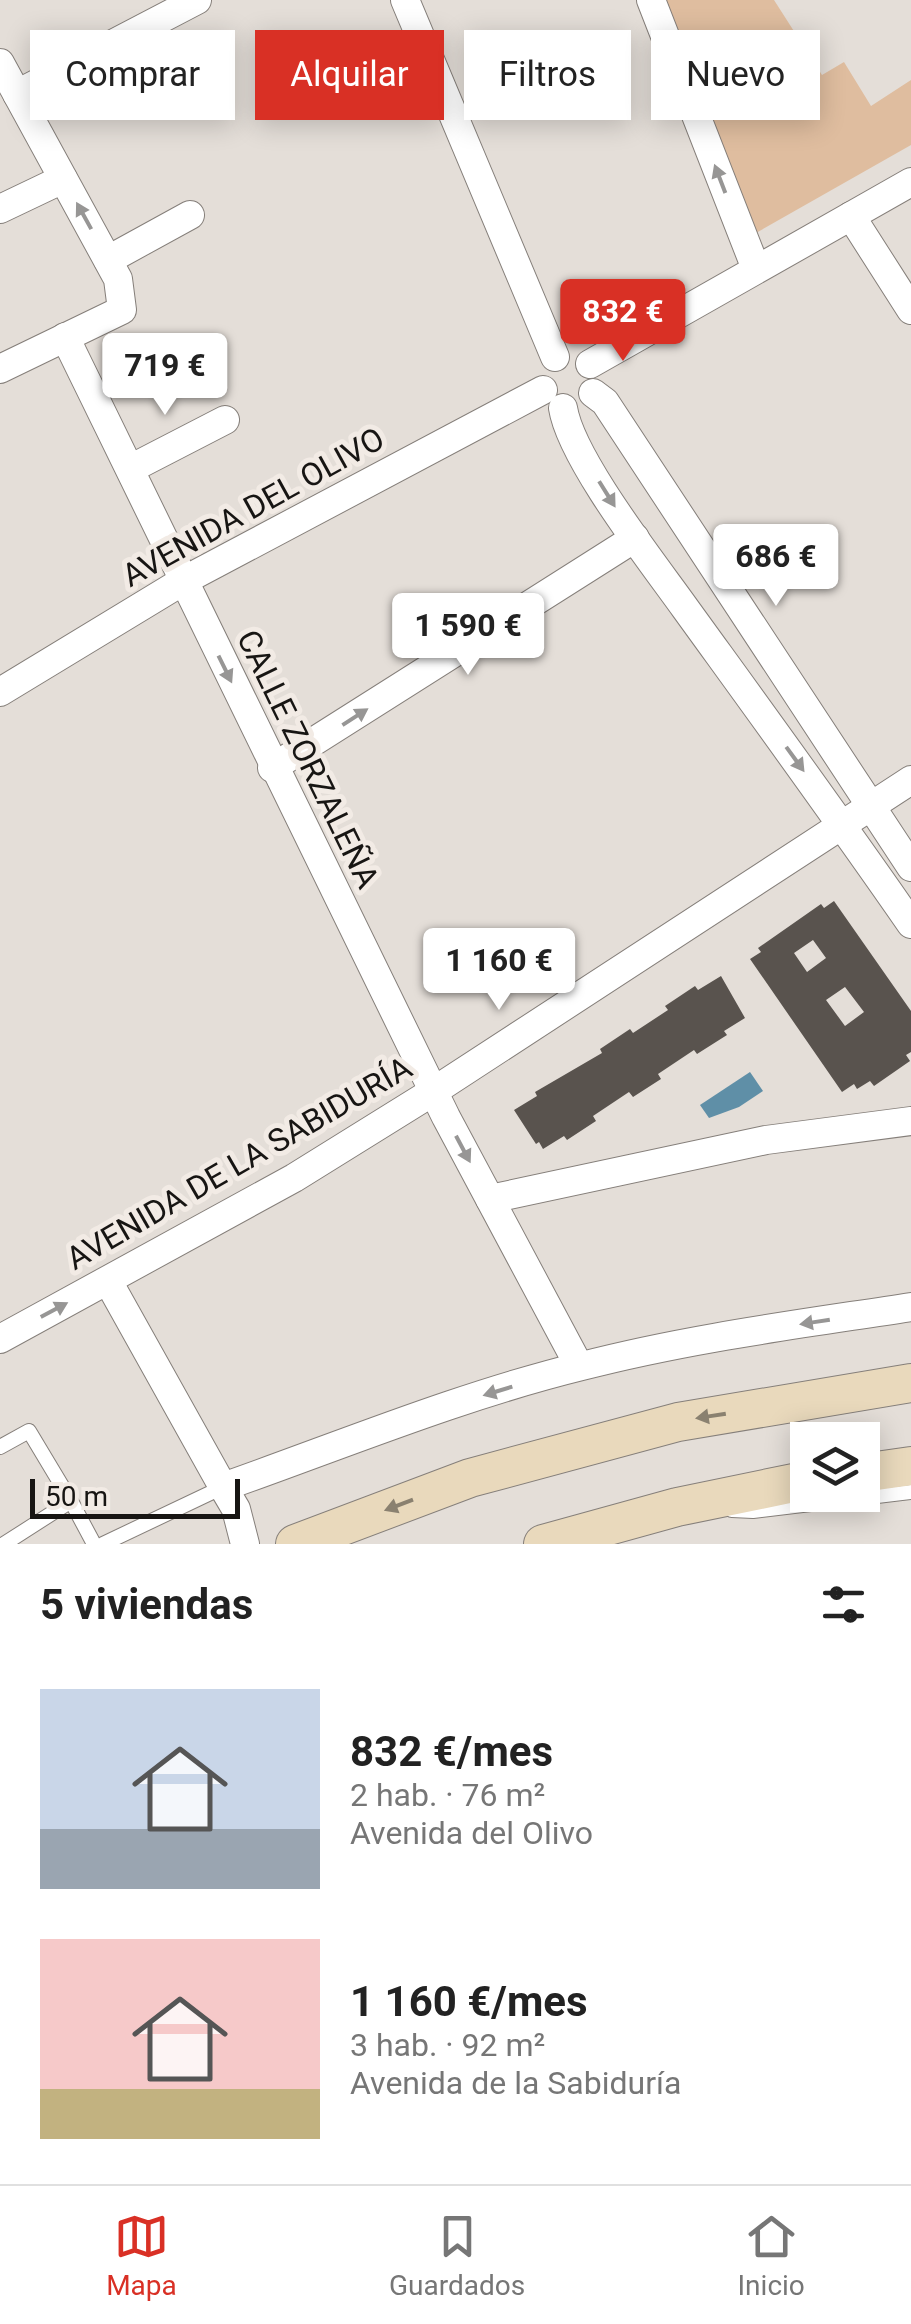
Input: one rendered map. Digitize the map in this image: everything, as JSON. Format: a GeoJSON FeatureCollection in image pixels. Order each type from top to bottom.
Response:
{"type":"FeatureCollection","features":[{"type":"Feature","properties":{"kind":"street"},"geometry":{"type":"LineString","coordinates":[[17,94],[197,0]]}},
{"type":"Feature","properties":{"kind":"street"},"geometry":{"type":"LineString","coordinates":[[405,0],[556,358]]}},
{"type":"Feature","properties":{"kind":"street"},"geometry":{"type":"LineString","coordinates":[[651,0],[756,269]]}},
{"type":"Feature","properties":{"kind":"street"},"geometry":{"type":"LineString","coordinates":[[0,63],[118,279],[122,310],[0,369]]}},
{"type":"Feature","properties":{"kind":"street"},"geometry":{"type":"LineString","coordinates":[[0,209],[64,179]]}},
{"type":"Feature","properties":{"kind":"street"},"geometry":{"type":"LineString","coordinates":[[590,364],[911,182]]}},
{"type":"Feature","properties":{"kind":"street"},"geometry":{"type":"LineString","coordinates":[[108,260],[190,216]]}},
{"type":"Feature","properties":{"kind":"street"},"geometry":{"type":"LineString","coordinates":[[851,216],[911,310]]}},
{"type":"Feature","properties":{"kind":"street","name":"CALLE ZORZALEÑA"},"geometry":{"type":"LineString","coordinates":[[65,337],[132,468],[272,768],[434,1091],[579,1366]]}},
{"type":"Feature","properties":{"kind":"street"},"geometry":{"type":"LineString","coordinates":[[553,399],[586,403],[596,384],[590,364],[580,356],[568,354],[546,366],[553,399],[576,442],[635,538],[911,924]]}},
{"type":"Feature","properties":{"kind":"street"},"geometry":{"type":"LineString","coordinates":[[594,393],[605,402],[911,867]]}},
{"type":"Feature","properties":{"kind":"street","name":"AVENIDA DEL OLIVO"},"geometry":{"type":"LineString","coordinates":[[0,692],[183,582],[553,399]]}},
{"type":"Feature","properties":{"kind":"street"},"geometry":{"type":"LineString","coordinates":[[132,468],[225,420]]}},
{"type":"Feature","properties":{"kind":"street"},"geometry":{"type":"LineString","coordinates":[[272,768],[635,538]]}},
{"type":"Feature","properties":{"kind":"street","name":"AVENIDA DE LA SABIDURÍA"},"geometry":{"type":"LineString","coordinates":[[0,1339],[294,1178],[911,780]]}},
{"type":"Feature","properties":{"kind":"street"},"geometry":{"type":"LineString","coordinates":[[490,1199],[766,1140],[911,1120]]}},
{"type":"Feature","properties":{"kind":"street"},"geometry":{"type":"LineString","coordinates":[[108,1281],[236,1509],[245,1544]]}},
{"type":"Feature","properties":{"kind":"street"},"geometry":{"type":"LineString","coordinates":[[223,1487],[407,1419],[579,1366],[678,1344],[911,1307]]}},
{"type":"Feature","properties":{"kind":"street"},"geometry":{"type":"LineString","coordinates":[[295,1544],[470,1478],[678,1422],[911,1383]]}},
{"type":"Feature","properties":{"kind":"street"},"geometry":{"type":"LineString","coordinates":[[880,1470],[911,1466]]}},
{"type":"Feature","properties":{"kind":"street"},"geometry":{"type":"LineString","coordinates":[[543,1544],[676,1507],[790,1484]]}},
{"type":"Feature","properties":{"kind":"lane"},"geometry":{"type":"LineString","coordinates":[[0,1447],[29,1431],[94,1544]]}},
{"type":"Feature","properties":{"kind":"lane"},"geometry":{"type":"LineString","coordinates":[[103,1544],[223,1487]]}},
{"type":"Feature","properties":{"kind":"lane"},"geometry":{"type":"LineString","coordinates":[[676,1507],[752,1512],[911,1492]]}},
{"type":"Feature","properties":{"kind":"lane"},"geometry":{"type":"LineString","coordinates":[[4,1544],[71,1501]]}},
{"type":"Feature","properties":{"kind":"shaded area"},"geometry":{"type":"Polygon","coordinates":[[[663,0],[774,0],[793,30],[675,30],[663,0]]]}},
{"type":"Feature","properties":{"kind":"shaded area"},"geometry":{"type":"Polygon","coordinates":[[[844,62],[871,106],[911,80],[911,145],[756,233],[711,120],[820,120],[820,72],[822,75],[844,62]]]}},
{"type":"Feature","properties":{"kind":"water"},"geometry":{"type":"Polygon","coordinates":[[[750,1072],[763,1091],[739,1107],[709,1118],[700,1105],[750,1072]]]}},
{"type":"Feature","properties":{"kind":"building"},"geometry":{"type":"Polygon","coordinates":[[[834,901],[911,1011],[911,1052],[906,1055],[910,1061],[874,1086],[870,1081],[857,1089],[854,1084],[842,1092],[750,959],[761,952],[758,948],[821,904],[824,908],[834,901]],[[813,940],[794,953],[807,972],[826,958],[813,940]],[[845,987],[826,1000],[845,1026],[864,1012],[845,987]]]}},
{"type":"Feature","properties":{"kind":"building"},"geometry":{"type":"Polygon","coordinates":[[[721,976],[745,1018],[724,1031],[727,1035],[697,1054],[694,1050],[633,1097],[629,1092],[593,1116],[596,1121],[567,1140],[564,1136],[543,1149],[539,1142],[536,1144],[514,1110],[537,1096],[535,1092],[602,1053],[600,1049],[630,1029],[633,1033],[668,1010],[665,1006],[695,986],[698,990],[721,976]]]}}]}
